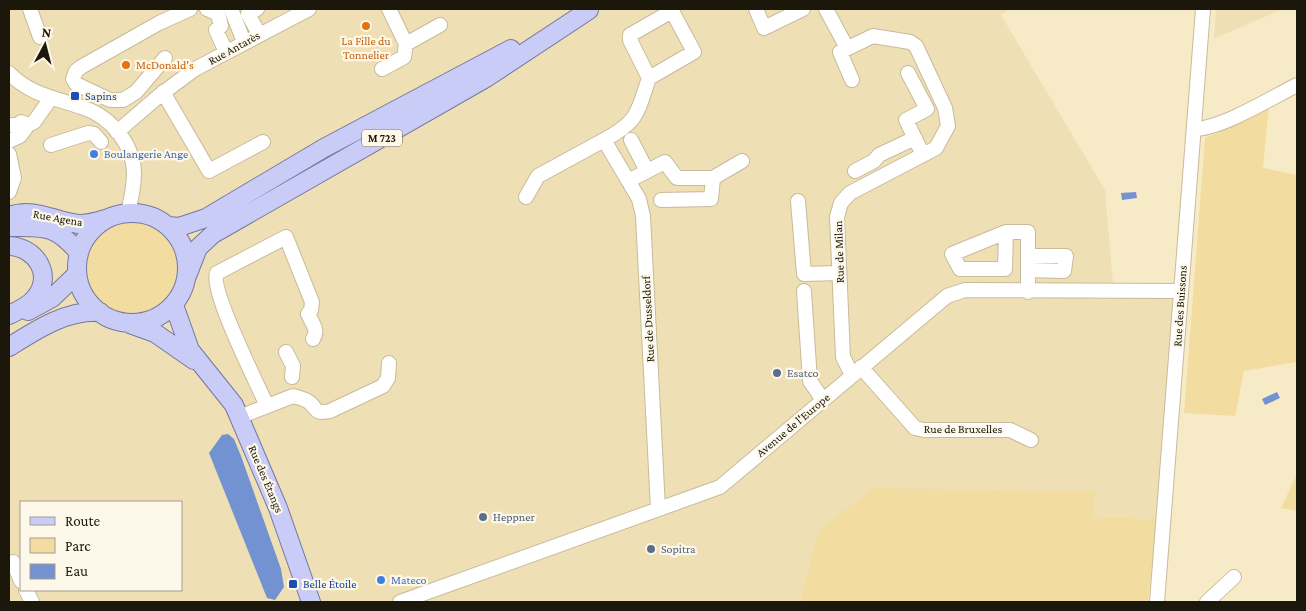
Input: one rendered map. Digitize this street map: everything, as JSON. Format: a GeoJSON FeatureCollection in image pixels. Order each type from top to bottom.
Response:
{"type":"FeatureCollection","features":[{"type":"Feature","properties":{"kind":"main road","name":"M 723"},"geometry":{"type":"LineString","coordinates":[[169,226],[179,227],[206,218],[354,132],[590,9]]}},
{"type":"Feature","properties":{"kind":"main road","name":"M 723"},"geometry":{"type":"LineString","coordinates":[[187,276],[198,248],[213,234],[486,78],[590,9]]}},
{"type":"Feature","properties":{"kind":"main road"},"geometry":{"type":"LineString","coordinates":[[128,212],[150,215],[169,226],[178,236],[184,248],[187,276],[182,291],[174,304],[153,319],[128,323],[113,319],[100,312],[84,295],[77,274],[79,253],[85,239],[95,227],[108,218],[128,212]]}},
{"type":"Feature","properties":{"kind":"main road","name":"Rue Agena"},"geometry":{"type":"LineString","coordinates":[[9,216],[32,213],[67,222],[88,224],[108,218]]}},
{"type":"Feature","properties":{"kind":"main road","name":"Rue Agena"},"geometry":{"type":"LineString","coordinates":[[9,227],[28,226],[55,231],[66,238],[79,253]]}},
{"type":"Feature","properties":{"kind":"main road"},"geometry":{"type":"LineString","coordinates":[[9,246],[21,248],[33,254],[40,262],[43,275],[38,295],[33,301],[9,316]]}},
{"type":"Feature","properties":{"kind":"main road"},"geometry":{"type":"LineString","coordinates":[[9,322],[52,298],[77,274]]}},
{"type":"Feature","properties":{"kind":"main road","name":"Rue des Étangs"},"geometry":{"type":"LineString","coordinates":[[174,304],[190,350],[234,404],[240,417],[278,508],[311,602]]}},
{"type":"Feature","properties":{"kind":"main road"},"geometry":{"type":"LineString","coordinates":[[9,347],[66,316],[87,311],[100,312]]}},
{"type":"Feature","properties":{"kind":"main road","name":"Rue des Étangs"},"geometry":{"type":"LineString","coordinates":[[128,323],[156,333],[203,366]]}},
{"type":"Feature","properties":{"kind":"street"},"geometry":{"type":"LineString","coordinates":[[30,9],[40,37]]}},
{"type":"Feature","properties":{"kind":"street"},"geometry":{"type":"LineString","coordinates":[[164,58],[136,92],[123,100],[110,100],[80,87],[73,79],[76,72],[81,68],[159,23],[190,9]]}},
{"type":"Feature","properties":{"kind":"street"},"geometry":{"type":"LineString","coordinates":[[207,9],[218,14],[221,26],[216,30],[226,52]]}},
{"type":"Feature","properties":{"kind":"street"},"geometry":{"type":"LineString","coordinates":[[231,9],[244,42]]}},
{"type":"Feature","properties":{"kind":"street"},"geometry":{"type":"LineString","coordinates":[[257,9],[248,14],[259,34]]}},
{"type":"Feature","properties":{"kind":"street","name":"Rue Antarès"},"geometry":{"type":"LineString","coordinates":[[117,132],[163,92],[195,69],[308,9]]}},
{"type":"Feature","properties":{"kind":"street"},"geometry":{"type":"LineString","coordinates":[[382,68],[404,57],[406,44],[388,9]]}},
{"type":"Feature","properties":{"kind":"street"},"geometry":{"type":"LineString","coordinates":[[756,9],[764,28],[803,9]]}},
{"type":"Feature","properties":{"kind":"street"},"geometry":{"type":"LineString","coordinates":[[826,9],[847,48],[840,52],[852,80]]}},
{"type":"Feature","properties":{"kind":"street","name":"Rue des Buissons"},"geometry":{"type":"LineString","coordinates":[[1157,602],[1203,9]]}},
{"type":"Feature","properties":{"kind":"street"},"geometry":{"type":"LineString","coordinates":[[628,134],[642,103],[649,78],[630,40],[630,34],[672,11],[694,52],[649,78]]}},
{"type":"Feature","properties":{"kind":"street"},"geometry":{"type":"LineString","coordinates":[[406,44],[440,25]]}},
{"type":"Feature","properties":{"kind":"street","name":"Rue de Milan"},"geometry":{"type":"LineString","coordinates":[[847,48],[873,36],[910,42],[916,46],[945,108],[948,126],[936,148],[850,193],[841,204],[837,217],[843,357],[856,371]]}},
{"type":"Feature","properties":{"kind":"street"},"geometry":{"type":"LineString","coordinates":[[9,72],[22,85],[51,98],[94,112],[117,132],[126,144],[133,167],[133,189],[128,212]]}},
{"type":"Feature","properties":{"kind":"street"},"geometry":{"type":"LineString","coordinates":[[908,72],[927,109],[906,120],[923,155]]}},
{"type":"Feature","properties":{"kind":"street"},"geometry":{"type":"LineString","coordinates":[[1194,129],[1202,129],[1222,122],[1297,85]]}},
{"type":"Feature","properties":{"kind":"street"},"geometry":{"type":"LineString","coordinates":[[163,92],[209,171],[263,142]]}},
{"type":"Feature","properties":{"kind":"street"},"geometry":{"type":"LineString","coordinates":[[9,125],[28,125],[34,122],[51,98]]}},
{"type":"Feature","properties":{"kind":"street"},"geometry":{"type":"LineString","coordinates":[[9,117],[28,125]]}},
{"type":"Feature","properties":{"kind":"street"},"geometry":{"type":"LineString","coordinates":[[9,141],[20,136],[28,125]]}},
{"type":"Feature","properties":{"kind":"street"},"geometry":{"type":"LineString","coordinates":[[51,145],[88,133],[94,134],[101,142]]}},
{"type":"Feature","properties":{"kind":"street"},"geometry":{"type":"LineString","coordinates":[[526,198],[538,176],[604,140],[628,134]]}},
{"type":"Feature","properties":{"kind":"street"},"geometry":{"type":"LineString","coordinates":[[628,134],[647,171]]}},
{"type":"Feature","properties":{"kind":"street"},"geometry":{"type":"LineString","coordinates":[[855,171],[874,161],[879,155],[914,138]]}},
{"type":"Feature","properties":{"kind":"street","name":"Rue de Dusseldorf"},"geometry":{"type":"LineString","coordinates":[[604,140],[639,199],[643,216],[658,509]]}},
{"type":"Feature","properties":{"kind":"street"},"geometry":{"type":"LineString","coordinates":[[9,154],[14,178],[9,192]]}},
{"type":"Feature","properties":{"kind":"street"},"geometry":{"type":"LineString","coordinates":[[628,180],[665,162],[677,178],[713,178],[742,161]]}},
{"type":"Feature","properties":{"kind":"street"},"geometry":{"type":"LineString","coordinates":[[661,200],[711,199],[713,178]]}},
{"type":"Feature","properties":{"kind":"street"},"geometry":{"type":"LineString","coordinates":[[798,201],[804,274],[839,273]]}},
{"type":"Feature","properties":{"kind":"street"},"geometry":{"type":"LineString","coordinates":[[1006,232],[1028,232],[1028,292]]}},
{"type":"Feature","properties":{"kind":"street"},"geometry":{"type":"LineString","coordinates":[[267,406],[233,332],[215,277],[221,270],[286,237],[312,302],[311,310],[308,314],[316,329],[313,339]]}},
{"type":"Feature","properties":{"kind":"street","name":"Avenue de l'Europe"},"geometry":{"type":"LineString","coordinates":[[400,602],[720,487],[947,296],[965,290],[1028,292],[1181,291]]}},
{"type":"Feature","properties":{"kind":"street"},"geometry":{"type":"LineString","coordinates":[[804,291],[810,381],[823,400]]}},
{"type":"Feature","properties":{"kind":"street"},"geometry":{"type":"LineString","coordinates":[[286,352],[293,366],[292,377]]}},
{"type":"Feature","properties":{"kind":"street"},"geometry":{"type":"LineString","coordinates":[[240,417],[293,396],[309,402],[314,410],[330,411],[383,386],[388,378],[389,363]]}},
{"type":"Feature","properties":{"kind":"street","name":"Rue de Bruxelles"},"geometry":{"type":"LineString","coordinates":[[856,371],[915,428],[924,430],[1010,430],[1031,440]]}},
{"type":"Feature","properties":{"kind":"street"},"geometry":{"type":"LineString","coordinates":[[9,564],[13,562],[20,579]]}},
{"type":"Feature","properties":{"kind":"street"},"geometry":{"type":"LineString","coordinates":[[1207,602],[1234,578]]}},
{"type":"Feature","properties":{"kind":"shaded area"},"geometry":{"type":"Polygon","coordinates":[[[9,9],[1010,9],[1001,15],[1105,190],[1113,283],[1176,289],[1157,519],[1094,517],[1095,492],[819,530],[800,602],[9,602],[9,9]]]}},
{"type":"Feature","properties":{"kind":"shaded area"},"geometry":{"type":"Polygon","coordinates":[[[1216,9],[1282,9],[1214,39],[1216,9]]]}},
{"type":"Feature","properties":{"kind":"green space"},"geometry":{"type":"Polygon","coordinates":[[[1269,105],[1263,168],[1297,175],[1297,362],[1244,371],[1235,416],[1184,413],[1205,138],[1249,119],[1269,105]]]}},
{"type":"Feature","properties":{"kind":"green space"},"geometry":{"type":"Polygon","coordinates":[[[133,220],[151,223],[166,234],[177,249],[180,267],[177,285],[166,300],[151,311],[133,314],[115,311],[100,300],[89,285],[86,267],[89,249],[100,234],[115,223],[133,220]]]}},
{"type":"Feature","properties":{"kind":"green space"},"geometry":{"type":"Polygon","coordinates":[[[1297,474],[1297,511],[1281,508],[1297,474]]]}},
{"type":"Feature","properties":{"kind":"green space"},"geometry":{"type":"Polygon","coordinates":[[[874,488],[1095,492],[1094,517],[1157,519],[1148,602],[800,602],[819,530],[874,488]]]}},
{"type":"Feature","properties":{"kind":"water"},"geometry":{"type":"Polygon","coordinates":[[[1136,192],[1137,198],[1122,200],[1121,193],[1136,192]]]}},
{"type":"Feature","properties":{"kind":"water"},"geometry":{"type":"Polygon","coordinates":[[[1277,392],[1280,398],[1265,405],[1262,399],[1277,392]]]}},
{"type":"Feature","properties":{"kind":"water"},"geometry":{"type":"Polygon","coordinates":[[[228,434],[234,439],[241,456],[281,569],[284,587],[275,600],[267,598],[209,453],[222,435],[228,434]]]}},
{"type":"Feature","properties":{"kind":"place","name":"La Fille du Tonnelier"},"geometry":{"type":"Point","coordinates":[366,26]}},
{"type":"Feature","properties":{"kind":"place","name":"McDonald's"},"geometry":{"type":"Point","coordinates":[126,65]}},
{"type":"Feature","properties":{"kind":"place","name":"Sapins"},"geometry":{"type":"Point","coordinates":[75,96]}},
{"type":"Feature","properties":{"kind":"place","name":"Boulangerie Ange"},"geometry":{"type":"Point","coordinates":[94,154]}},
{"type":"Feature","properties":{"kind":"place","name":"Esatco"},"geometry":{"type":"Point","coordinates":[777,373]}},
{"type":"Feature","properties":{"kind":"place","name":"Heppner"},"geometry":{"type":"Point","coordinates":[483,517]}},
{"type":"Feature","properties":{"kind":"place","name":"Sopitra"},"geometry":{"type":"Point","coordinates":[651,549]}},
{"type":"Feature","properties":{"kind":"place","name":"Mateco"},"geometry":{"type":"Point","coordinates":[381,580]}},
{"type":"Feature","properties":{"kind":"place","name":"Belle Étoile"},"geometry":{"type":"Point","coordinates":[293,584]}}]}
